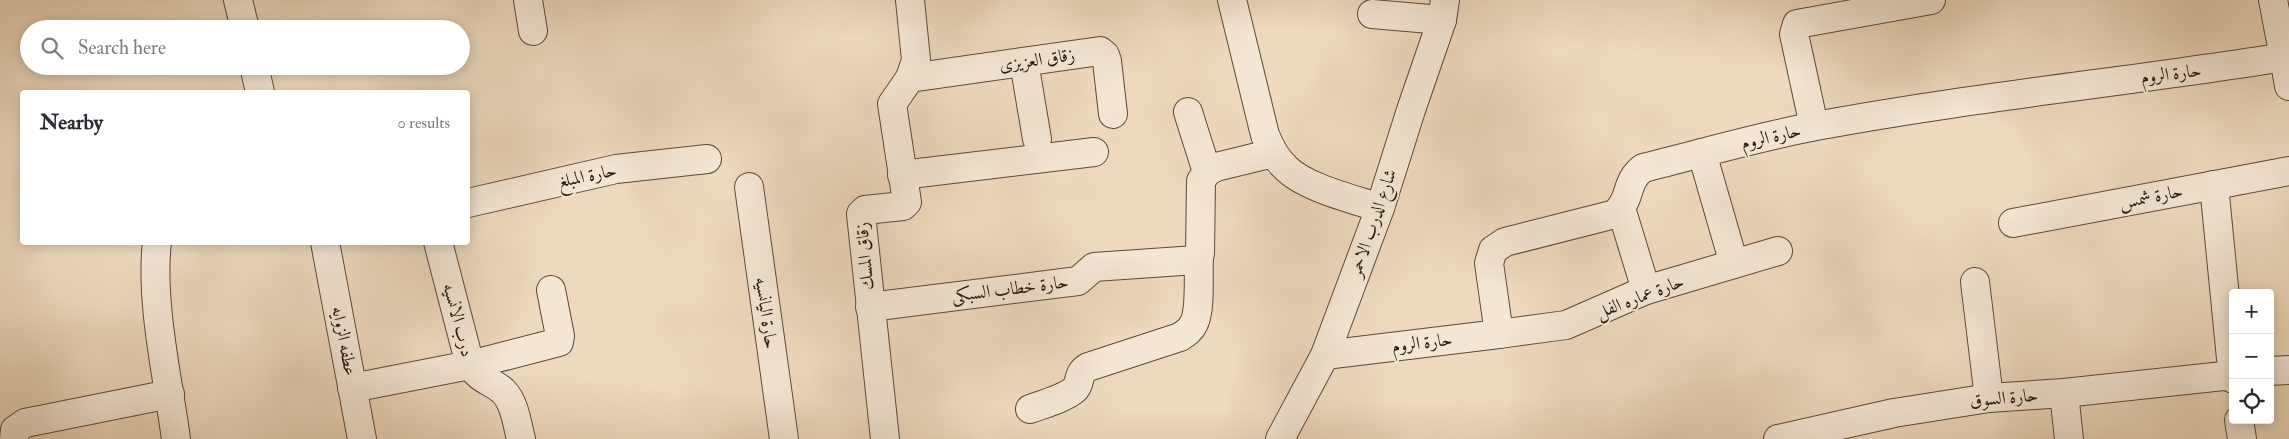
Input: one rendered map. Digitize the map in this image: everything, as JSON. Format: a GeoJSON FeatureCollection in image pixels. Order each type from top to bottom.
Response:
{"type":"FeatureCollection","features":[{"type":"Feature","properties":{"kind":"street"},"geometry":{"type":"LineString","coordinates":[[238,0],[243,20]]}},
{"type":"Feature","properties":{"kind":"street"},"geometry":{"type":"LineString","coordinates":[[528,0],[534,31]]}},
{"type":"Feature","properties":{"kind":"street","name":"زقاق المسك"},"geometry":{"type":"LineString","coordinates":[[885,439],[861,214],[865,210],[906,205],[892,104],[910,78],[916,60],[910,0]]}},
{"type":"Feature","properties":{"kind":"street"},"geometry":{"type":"LineString","coordinates":[[1232,0],[1265,135],[1273,153],[1285,168],[1302,180],[1380,208]]}},
{"type":"Feature","properties":{"kind":"street"},"geometry":{"type":"LineString","coordinates":[[1814,126],[1794,34],[1797,24],[1931,0]]}},
{"type":"Feature","properties":{"kind":"street"},"geometry":{"type":"LineString","coordinates":[[2273,0],[2289,86]]}},
{"type":"Feature","properties":{"kind":"street"},"geometry":{"type":"LineString","coordinates":[[1372,14],[1444,10]]}},
{"type":"Feature","properties":{"kind":"street","name":"شارع الدرب الاحمر"},"geometry":{"type":"LineString","coordinates":[[1280,439],[1326,355],[1380,208],[1410,110],[1444,10]]}},
{"type":"Feature","properties":{"kind":"street","name":"زقاق العزيزى"},"geometry":{"type":"LineString","coordinates":[[910,78],[1100,51],[1105,55],[1107,62],[1113,114]]}},
{"type":"Feature","properties":{"kind":"street","name":"حارة الروم"},"geometry":{"type":"LineString","coordinates":[[1621,208],[1629,192],[1629,184],[1634,175],[1643,168],[1814,126],[2035,91],[2204,70],[2284,57]]}},
{"type":"Feature","properties":{"kind":"street"},"geometry":{"type":"LineString","coordinates":[[1024,62],[1036,140]]}},
{"type":"Feature","properties":{"kind":"street"},"geometry":{"type":"LineString","coordinates":[[256,75],[260,90]]}},
{"type":"Feature","properties":{"kind":"street"},"geometry":{"type":"LineString","coordinates":[[1188,112],[1207,172]]}},
{"type":"Feature","properties":{"kind":"street"},"geometry":{"type":"LineString","coordinates":[[902,175],[1094,152]]}},
{"type":"Feature","properties":{"kind":"street"},"geometry":{"type":"LineString","coordinates":[[1030,409],[1072,391],[1078,386],[1079,375],[1088,367],[1180,338],[1189,331],[1195,322],[1197,310],[1201,181],[1207,172],[1216,167],[1273,153]]}},
{"type":"Feature","properties":{"kind":"street"},"geometry":{"type":"LineString","coordinates":[[1702,153],[1734,264]]}},
{"type":"Feature","properties":{"kind":"street","name":"حارة المبلغ"},"geometry":{"type":"LineString","coordinates":[[470,203],[616,169],[707,159]]}},
{"type":"Feature","properties":{"kind":"street","name":"حارة شمس"},"geometry":{"type":"LineString","coordinates":[[2013,223],[2289,171]]}},
{"type":"Feature","properties":{"kind":"street"},"geometry":{"type":"LineString","coordinates":[[2214,185],[2229,343]]}},
{"type":"Feature","properties":{"kind":"street","name":"حارة اليانسيه"},"geometry":{"type":"LineString","coordinates":[[749,187],[784,439]]}},
{"type":"Feature","properties":{"kind":"street"},"geometry":{"type":"LineString","coordinates":[[1499,334],[1489,263],[1493,250],[1504,242],[1615,214],[1621,208],[1646,290]]}},
{"type":"Feature","properties":{"kind":"street"},"geometry":{"type":"LineString","coordinates":[[157,245],[155,262],[158,309],[176,439]]}},
{"type":"Feature","properties":{"kind":"street","name":"عطفه الزوايه"},"geometry":{"type":"LineString","coordinates":[[326,245],[362,439]]}},
{"type":"Feature","properties":{"kind":"street","name":"درب الانسيه"},"geometry":{"type":"LineString","coordinates":[[439,245],[470,364],[476,374],[503,391],[508,398],[521,439]]}},
{"type":"Feature","properties":{"kind":"street","name":"حارة عماره الفل"},"geometry":{"type":"LineString","coordinates":[[1499,334],[1566,325],[1646,290],[1778,251]]}},
{"type":"Feature","properties":{"kind":"street","name":"حارة خطاب السبكى"},"geometry":{"type":"LineString","coordinates":[[870,308],[1078,280],[1094,267],[1193,261],[1199,258]]}},
{"type":"Feature","properties":{"kind":"street"},"geometry":{"type":"LineString","coordinates":[[1976,282],[1989,398]]}},
{"type":"Feature","properties":{"kind":"street"},"geometry":{"type":"LineString","coordinates":[[352,388],[470,364],[559,342],[560,336],[551,290]]}},
{"type":"Feature","properties":{"kind":"street","name":"حارة الروم"},"geometry":{"type":"LineString","coordinates":[[1326,355],[1499,334]]}},
{"type":"Feature","properties":{"kind":"street"},"geometry":{"type":"LineString","coordinates":[[2274,372],[2289,370]]}},
{"type":"Feature","properties":{"kind":"street","name":"حارة السوق"},"geometry":{"type":"LineString","coordinates":[[1778,439],[1894,413],[1989,398],[2064,393],[2229,375]]}},
{"type":"Feature","properties":{"kind":"street"},"geometry":{"type":"LineString","coordinates":[[2064,393],[2069,439]]}},
{"type":"Feature","properties":{"kind":"street"},"geometry":{"type":"LineString","coordinates":[[10,434],[24,423],[170,394]]}},
{"type":"Feature","properties":{"kind":"street"},"geometry":{"type":"LineString","coordinates":[[2240,424],[2242,439]]}}]}
